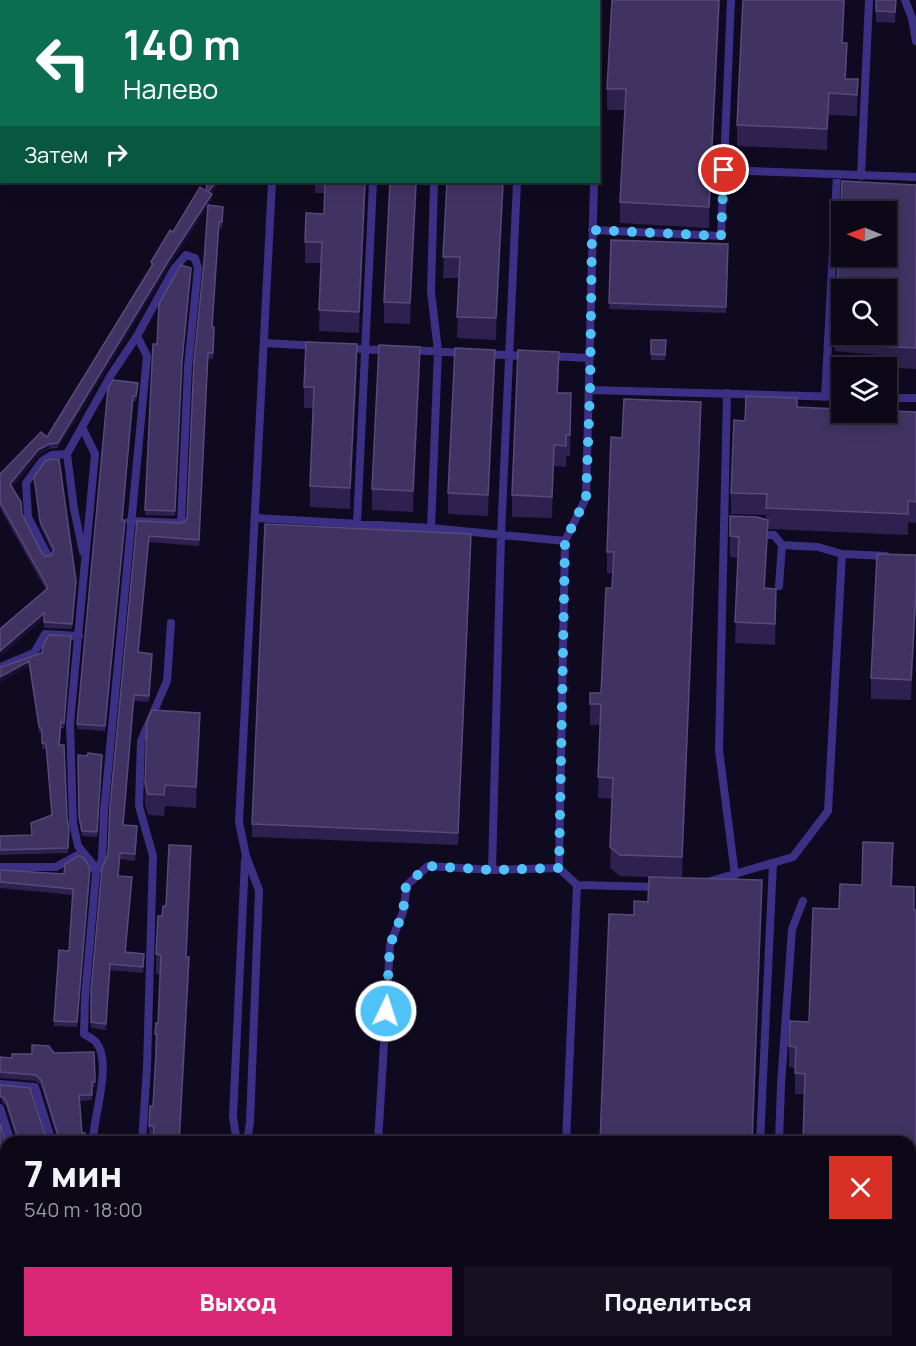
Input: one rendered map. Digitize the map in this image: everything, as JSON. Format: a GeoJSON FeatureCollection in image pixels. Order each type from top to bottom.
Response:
{"type":"FeatureCollection","features":[{"type":"Feature","properties":{"kind":"lane"},"geometry":{"type":"LineString","coordinates":[[592,230],[721,236],[732,0]]}},
{"type":"Feature","properties":{"kind":"lane"},"geometry":{"type":"LineString","coordinates":[[861,176],[869,0]]}},
{"type":"Feature","properties":{"kind":"lane"},"geometry":{"type":"LineString","coordinates":[[905,0],[912,18],[916,41]]}},
{"type":"Feature","properties":{"kind":"lane"},"geometry":{"type":"LineString","coordinates":[[724,170],[916,177]]}},
{"type":"Feature","properties":{"kind":"lane"},"geometry":{"type":"LineString","coordinates":[[825,397],[837,175]]}},
{"type":"Feature","properties":{"kind":"lane"},"geometry":{"type":"LineString","coordinates":[[248,1136],[259,890],[246,856],[239,822],[273,183]]}},
{"type":"Feature","properties":{"kind":"lane"},"geometry":{"type":"LineString","coordinates":[[357,524],[373,183]]}},
{"type":"Feature","properties":{"kind":"lane"},"geometry":{"type":"LineString","coordinates":[[431,528],[438,351],[431,292],[434,183]]}},
{"type":"Feature","properties":{"kind":"lane"},"geometry":{"type":"LineString","coordinates":[[492,870],[501,535],[517,183]]}},
{"type":"Feature","properties":{"kind":"lane"},"geometry":{"type":"LineString","coordinates":[[559,868],[565,541],[586,498],[594,183]]}},
{"type":"Feature","properties":{"kind":"lane"},"geometry":{"type":"LineString","coordinates":[[85,565],[74,509],[67,454],[174,269],[186,255],[195,258],[198,268],[188,367],[181,523],[130,521]]}},
{"type":"Feature","properties":{"kind":"lane"},"geometry":{"type":"LineString","coordinates":[[93,1136],[101,1089],[102,1056],[96,1042],[84,1034],[85,997],[96,873],[102,860],[104,812],[147,356],[137,336]]}},
{"type":"Feature","properties":{"kind":"lane"},"geometry":{"type":"LineString","coordinates":[[265,343],[331,347]]}},
{"type":"Feature","properties":{"kind":"lane"},"geometry":{"type":"LineString","coordinates":[[353,349],[531,356]]}},
{"type":"Feature","properties":{"kind":"lane"},"geometry":{"type":"LineString","coordinates":[[543,356],[590,358]]}},
{"type":"Feature","properties":{"kind":"lane"},"geometry":{"type":"LineString","coordinates":[[590,390],[831,397]]}},
{"type":"Feature","properties":{"kind":"lane"},"geometry":{"type":"LineString","coordinates":[[727,393],[719,750],[735,875]]}},
{"type":"Feature","properties":{"kind":"lane"},"geometry":{"type":"LineString","coordinates":[[897,398],[916,398]]}},
{"type":"Feature","properties":{"kind":"lane"},"geometry":{"type":"LineString","coordinates":[[82,427],[94,454],[70,723],[73,822],[78,846],[92,863],[96,873]]}},
{"type":"Feature","properties":{"kind":"lane"},"geometry":{"type":"LineString","coordinates":[[48,556],[28,517],[26,483],[42,461],[52,455],[67,454]]}},
{"type":"Feature","properties":{"kind":"lane"},"geometry":{"type":"LineString","coordinates":[[255,518],[431,528],[565,541]]}},
{"type":"Feature","properties":{"kind":"lane"},"geometry":{"type":"LineString","coordinates":[[723,525],[733,526]]}},
{"type":"Feature","properties":{"kind":"lane"},"geometry":{"type":"LineString","coordinates":[[754,527],[763,535],[774,535],[782,545],[778,586]]}},
{"type":"Feature","properties":{"kind":"lane"},"geometry":{"type":"LineString","coordinates":[[782,545],[818,547],[842,554],[898,557]]}},
{"type":"Feature","properties":{"kind":"lane"},"geometry":{"type":"LineString","coordinates":[[694,885],[793,857],[828,811],[842,554]]}},
{"type":"Feature","properties":{"kind":"lane"},"geometry":{"type":"LineString","coordinates":[[142,1136],[147,1067],[153,856],[139,806],[141,741],[167,681],[171,623]]}},
{"type":"Feature","properties":{"kind":"lane"},"geometry":{"type":"LineString","coordinates":[[0,667],[34,653],[45,634],[79,636]]}},
{"type":"Feature","properties":{"kind":"lane"},"geometry":{"type":"LineString","coordinates":[[0,867],[56,867],[83,852]]}},
{"type":"Feature","properties":{"kind":"lane"},"geometry":{"type":"LineString","coordinates":[[236,1136],[233,1117],[246,856]]}},
{"type":"Feature","properties":{"kind":"lane"},"geometry":{"type":"LineString","coordinates":[[760,1136],[773,863]]}},
{"type":"Feature","properties":{"kind":"lane"},"geometry":{"type":"LineString","coordinates":[[378,1136],[390,945],[403,912],[406,885],[428,866],[492,870],[559,868],[577,885],[672,887]]}},
{"type":"Feature","properties":{"kind":"lane"},"geometry":{"type":"LineString","coordinates":[[566,1136],[577,885]]}},
{"type":"Feature","properties":{"kind":"lane"},"geometry":{"type":"LineString","coordinates":[[779,1136],[792,929],[803,901]]}},
{"type":"Feature","properties":{"kind":"lane"},"geometry":{"type":"LineString","coordinates":[[0,1084],[35,1087],[50,1136]]}},
{"type":"Feature","properties":{"kind":"lane"},"geometry":{"type":"LineString","coordinates":[[0,1108],[10,1136]]}},
{"type":"Feature","properties":{"kind":"building"},"geometry":{"type":"Polygon","coordinates":[[[612,0],[719,0],[709,207],[620,202],[626,89],[607,89],[612,0]]]}},
{"type":"Feature","properties":{"kind":"building"},"geometry":{"type":"Polygon","coordinates":[[[743,0],[844,0],[842,43],[847,43],[845,79],[858,79],[857,95],[829,93],[827,129],[737,125],[743,0]]]}},
{"type":"Feature","properties":{"kind":"building"},"geometry":{"type":"Polygon","coordinates":[[[876,0],[896,0],[895,12],[876,11],[876,0]]]}},
{"type":"Feature","properties":{"kind":"building"},"geometry":{"type":"Polygon","coordinates":[[[842,181],[916,185],[916,348],[877,346],[897,345],[897,279],[837,279],[838,267],[897,267],[897,201],[841,201],[842,181]]]}},
{"type":"Feature","properties":{"kind":"building"},"geometry":{"type":"Polygon","coordinates":[[[207,183],[215,183],[208,192],[212,194],[169,260],[58,443],[49,444],[38,450],[10,484],[21,502],[22,514],[42,553],[50,556],[54,550],[40,521],[34,477],[46,460],[59,459],[76,581],[72,624],[44,622],[44,613],[0,651],[0,629],[48,588],[0,502],[0,474],[41,432],[47,437],[153,264],[151,262],[170,230],[173,232],[200,187],[206,191],[207,183]]]}},
{"type":"Feature","properties":{"kind":"building"},"geometry":{"type":"Polygon","coordinates":[[[325,183],[365,183],[359,312],[319,310],[322,242],[305,242],[306,213],[324,214],[325,183]]]}},
{"type":"Feature","properties":{"kind":"building"},"geometry":{"type":"Polygon","coordinates":[[[390,183],[416,183],[410,303],[384,302],[390,183]]]}},
{"type":"Feature","properties":{"kind":"building"},"geometry":{"type":"Polygon","coordinates":[[[447,183],[503,183],[496,318],[457,317],[460,257],[443,257],[447,183]]]}},
{"type":"Feature","properties":{"kind":"building"},"geometry":{"type":"Polygon","coordinates":[[[208,205],[223,207],[222,222],[219,222],[212,327],[214,327],[213,353],[208,353],[199,540],[149,536],[138,652],[152,654],[149,696],[134,695],[123,825],[137,826],[135,854],[120,853],[118,876],[132,877],[125,952],[144,954],[143,967],[110,964],[106,1024],[91,1022],[91,991],[102,868],[108,854],[110,806],[137,521],[181,523],[187,518],[194,361],[208,205]]]}},
{"type":"Feature","properties":{"kind":"building"},"geometry":{"type":"Polygon","coordinates":[[[611,240],[728,244],[726,307],[609,303],[611,240]]]}},
{"type":"Feature","properties":{"kind":"building"},"geometry":{"type":"Polygon","coordinates":[[[181,265],[191,268],[182,361],[175,511],[145,510],[153,344],[157,344],[159,304],[181,265]]]}},
{"type":"Feature","properties":{"kind":"building"},"geometry":{"type":"Polygon","coordinates":[[[651,340],[666,340],[665,355],[651,354],[651,340]]]}},
{"type":"Feature","properties":{"kind":"building"},"geometry":{"type":"Polygon","coordinates":[[[306,342],[357,344],[350,488],[310,486],[314,387],[304,387],[306,342]]]}},
{"type":"Feature","properties":{"kind":"building"},"geometry":{"type":"Polygon","coordinates":[[[379,345],[420,347],[413,491],[372,489],[379,345]]]}},
{"type":"Feature","properties":{"kind":"building"},"geometry":{"type":"Polygon","coordinates":[[[455,348],[495,350],[488,495],[448,493],[455,348]]]}},
{"type":"Feature","properties":{"kind":"building"},"geometry":{"type":"Polygon","coordinates":[[[518,350],[559,352],[557,393],[571,393],[570,435],[566,435],[566,446],[554,445],[552,497],[512,495],[518,350]]]}},
{"type":"Feature","properties":{"kind":"building"},"geometry":{"type":"Polygon","coordinates":[[[113,380],[138,383],[136,396],[133,396],[122,520],[125,520],[105,726],[77,724],[108,388],[113,380]]]}},
{"type":"Feature","properties":{"kind":"building"},"geometry":{"type":"Polygon","coordinates":[[[746,396],[797,398],[797,407],[831,409],[831,423],[897,423],[897,411],[916,412],[916,502],[908,501],[908,514],[766,508],[767,494],[731,493],[734,420],[745,421],[746,396]]]}},
{"type":"Feature","properties":{"kind":"building"},"geometry":{"type":"Polygon","coordinates":[[[624,399],[701,402],[682,857],[620,855],[610,847],[613,778],[598,777],[601,704],[590,704],[590,693],[601,693],[606,588],[612,588],[614,552],[607,552],[611,437],[622,438],[624,399]]]}},
{"type":"Feature","properties":{"kind":"building"},"geometry":{"type":"Polygon","coordinates":[[[730,516],[757,517],[768,520],[764,588],[776,589],[775,624],[735,622],[739,537],[730,536],[730,516]]]}},
{"type":"Feature","properties":{"kind":"building"},"geometry":{"type":"Polygon","coordinates":[[[265,524],[471,534],[458,833],[252,824],[265,524]]]}},
{"type":"Feature","properties":{"kind":"building"},"geometry":{"type":"Polygon","coordinates":[[[877,554],[916,555],[911,680],[871,678],[877,554]]]}},
{"type":"Feature","properties":{"kind":"building"},"geometry":{"type":"Polygon","coordinates":[[[49,635],[71,636],[64,723],[61,722],[59,745],[64,745],[68,848],[0,850],[0,836],[32,835],[31,823],[52,815],[46,744],[42,743],[42,730],[39,726],[29,661],[0,677],[0,667],[42,653],[43,645],[49,635]]]}},
{"type":"Feature","properties":{"kind":"building"},"geometry":{"type":"Polygon","coordinates":[[[152,710],[200,713],[196,787],[165,785],[164,795],[148,794],[145,784],[147,721],[152,710]]]}},
{"type":"Feature","properties":{"kind":"building"},"geometry":{"type":"Polygon","coordinates":[[[88,753],[102,755],[97,832],[82,831],[79,817],[78,755],[87,756],[88,753]]]}},
{"type":"Feature","properties":{"kind":"building"},"geometry":{"type":"Polygon","coordinates":[[[863,842],[893,843],[891,886],[914,887],[914,910],[916,910],[916,1136],[803,1136],[805,1074],[795,1073],[796,1047],[789,1046],[790,1021],[809,1022],[813,908],[839,909],[840,884],[862,885],[863,842]]]}},
{"type":"Feature","properties":{"kind":"building"},"geometry":{"type":"Polygon","coordinates":[[[169,845],[191,846],[186,957],[189,957],[179,1136],[153,1136],[154,1126],[149,1126],[150,1106],[153,1106],[157,1034],[155,1034],[156,1023],[158,1023],[161,955],[156,954],[158,916],[162,916],[163,906],[166,906],[169,845]]]}},
{"type":"Feature","properties":{"kind":"building"},"geometry":{"type":"Polygon","coordinates":[[[78,856],[83,857],[90,868],[77,1022],[54,1021],[59,950],[69,951],[73,889],[0,882],[0,870],[64,874],[65,864],[78,856]]]}},
{"type":"Feature","properties":{"kind":"building"},"geometry":{"type":"Polygon","coordinates":[[[649,877],[762,880],[752,1136],[600,1136],[609,914],[634,915],[634,901],[648,902],[649,877]]]}},
{"type":"Feature","properties":{"kind":"building"},"geometry":{"type":"Polygon","coordinates":[[[32,1045],[49,1046],[54,1053],[94,1052],[95,1082],[92,1082],[92,1095],[79,1095],[82,1133],[85,1133],[85,1136],[58,1136],[41,1080],[36,1075],[0,1072],[0,1057],[12,1058],[12,1054],[32,1054],[32,1045]]]}},
{"type":"Feature","properties":{"kind":"building"},"geometry":{"type":"Polygon","coordinates":[[[0,1085],[30,1088],[45,1136],[17,1136],[6,1101],[0,1097],[0,1085]]]}},
{"type":"Feature","properties":{"kind":"building"},"geometry":{"type":"Polygon","coordinates":[[[0,1123],[4,1136],[0,1136],[0,1123]]]}},
{"type":"Feature","properties":{"kind":"route"},"geometry":{"type":"LineString","coordinates":[[386,1011],[390,945],[403,912],[406,885],[428,866],[492,870],[559,868],[565,541],[586,498],[592,230],[721,236],[724,170]]}}]}
